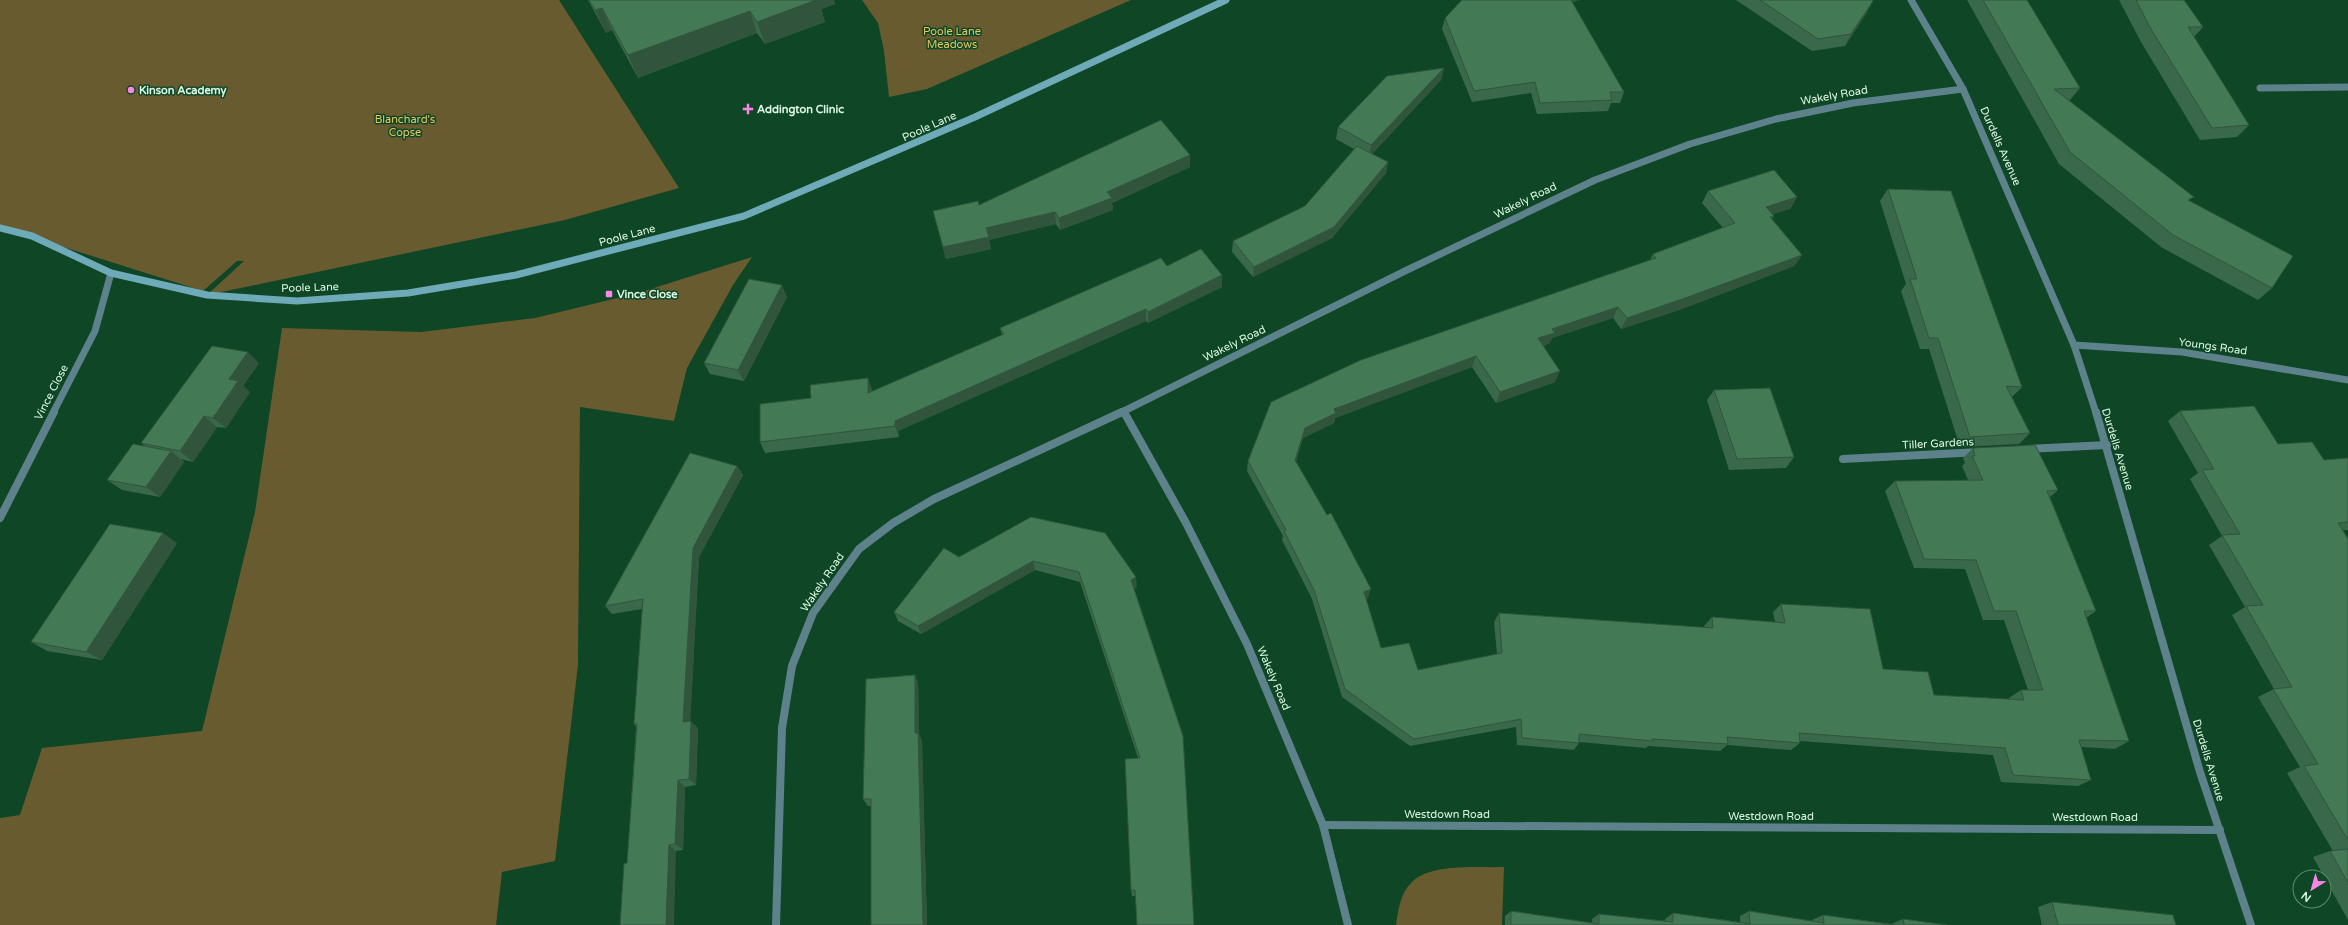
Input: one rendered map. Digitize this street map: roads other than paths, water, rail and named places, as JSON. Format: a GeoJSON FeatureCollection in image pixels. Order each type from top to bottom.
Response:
{"type":"FeatureCollection","features":[{"type":"Feature","properties":{"kind":"street","name":"Poole Lane"},"geometry":{"type":"LineString","coordinates":[[0,228],[32,236],[111,273],[206,295],[297,301],[408,293],[516,275],[744,216],[841,176],[975,117],[1226,0]]}},
{"type":"Feature","properties":{"kind":"street","name":"Durdells Avenue"},"geometry":{"type":"LineString","coordinates":[[1911,0],[1964,90],[2074,345],[2107,445],[2200,772],[2251,925]]}},
{"type":"Feature","properties":{"kind":"street"},"geometry":{"type":"LineString","coordinates":[[2260,88],[2348,86]]}},
{"type":"Feature","properties":{"kind":"street","name":"Wakely Road"},"geometry":{"type":"LineString","coordinates":[[776,925],[782,728],[792,666],[813,613],[859,549],[893,523],[934,499],[1124,411],[1407,270],[1603,177],[1690,144],[1776,119],[1854,103],[1964,90]]}},
{"type":"Feature","properties":{"kind":"street","name":"Vince Close"},"geometry":{"type":"LineString","coordinates":[[0,518],[95,331],[111,273]]}},
{"type":"Feature","properties":{"kind":"street","name":"Youngs Road"},"geometry":{"type":"LineString","coordinates":[[2074,345],[2182,352],[2348,380]]}},
{"type":"Feature","properties":{"kind":"street","name":"Wakely Road"},"geometry":{"type":"LineString","coordinates":[[1124,411],[1186,523],[1247,644],[1323,825],[1348,925]]}},
{"type":"Feature","properties":{"kind":"street"},"geometry":{"type":"LineString","coordinates":[[2021,450],[2107,445]]}},
{"type":"Feature","properties":{"kind":"street","name":"Tiller Gardens"},"geometry":{"type":"LineString","coordinates":[[1843,459],[1990,451]]}},
{"type":"Feature","properties":{"kind":"street","name":"Westdown Road"},"geometry":{"type":"LineString","coordinates":[[1323,825],[2220,830]]}},
{"type":"Feature","properties":{"kind":"place","name":"Kinson Academy"},"geometry":{"type":"Point","coordinates":[131,90]}},
{"type":"Feature","properties":{"kind":"place","name":"Addington Clinic"},"geometry":{"type":"Point","coordinates":[748,109]}},
{"type":"Feature","properties":{"kind":"place","name":"Vince Close"},"geometry":{"type":"Point","coordinates":[609,294]}},
{"type":"Feature","properties":{"kind":"park label","name":"Poole Lane Meadows"},"geometry":{"type":"Point","coordinates":[952,37]}},
{"type":"Feature","properties":{"kind":"park label","name":"Blanchard's Copse"},"geometry":{"type":"Point","coordinates":[405,125]}}]}
